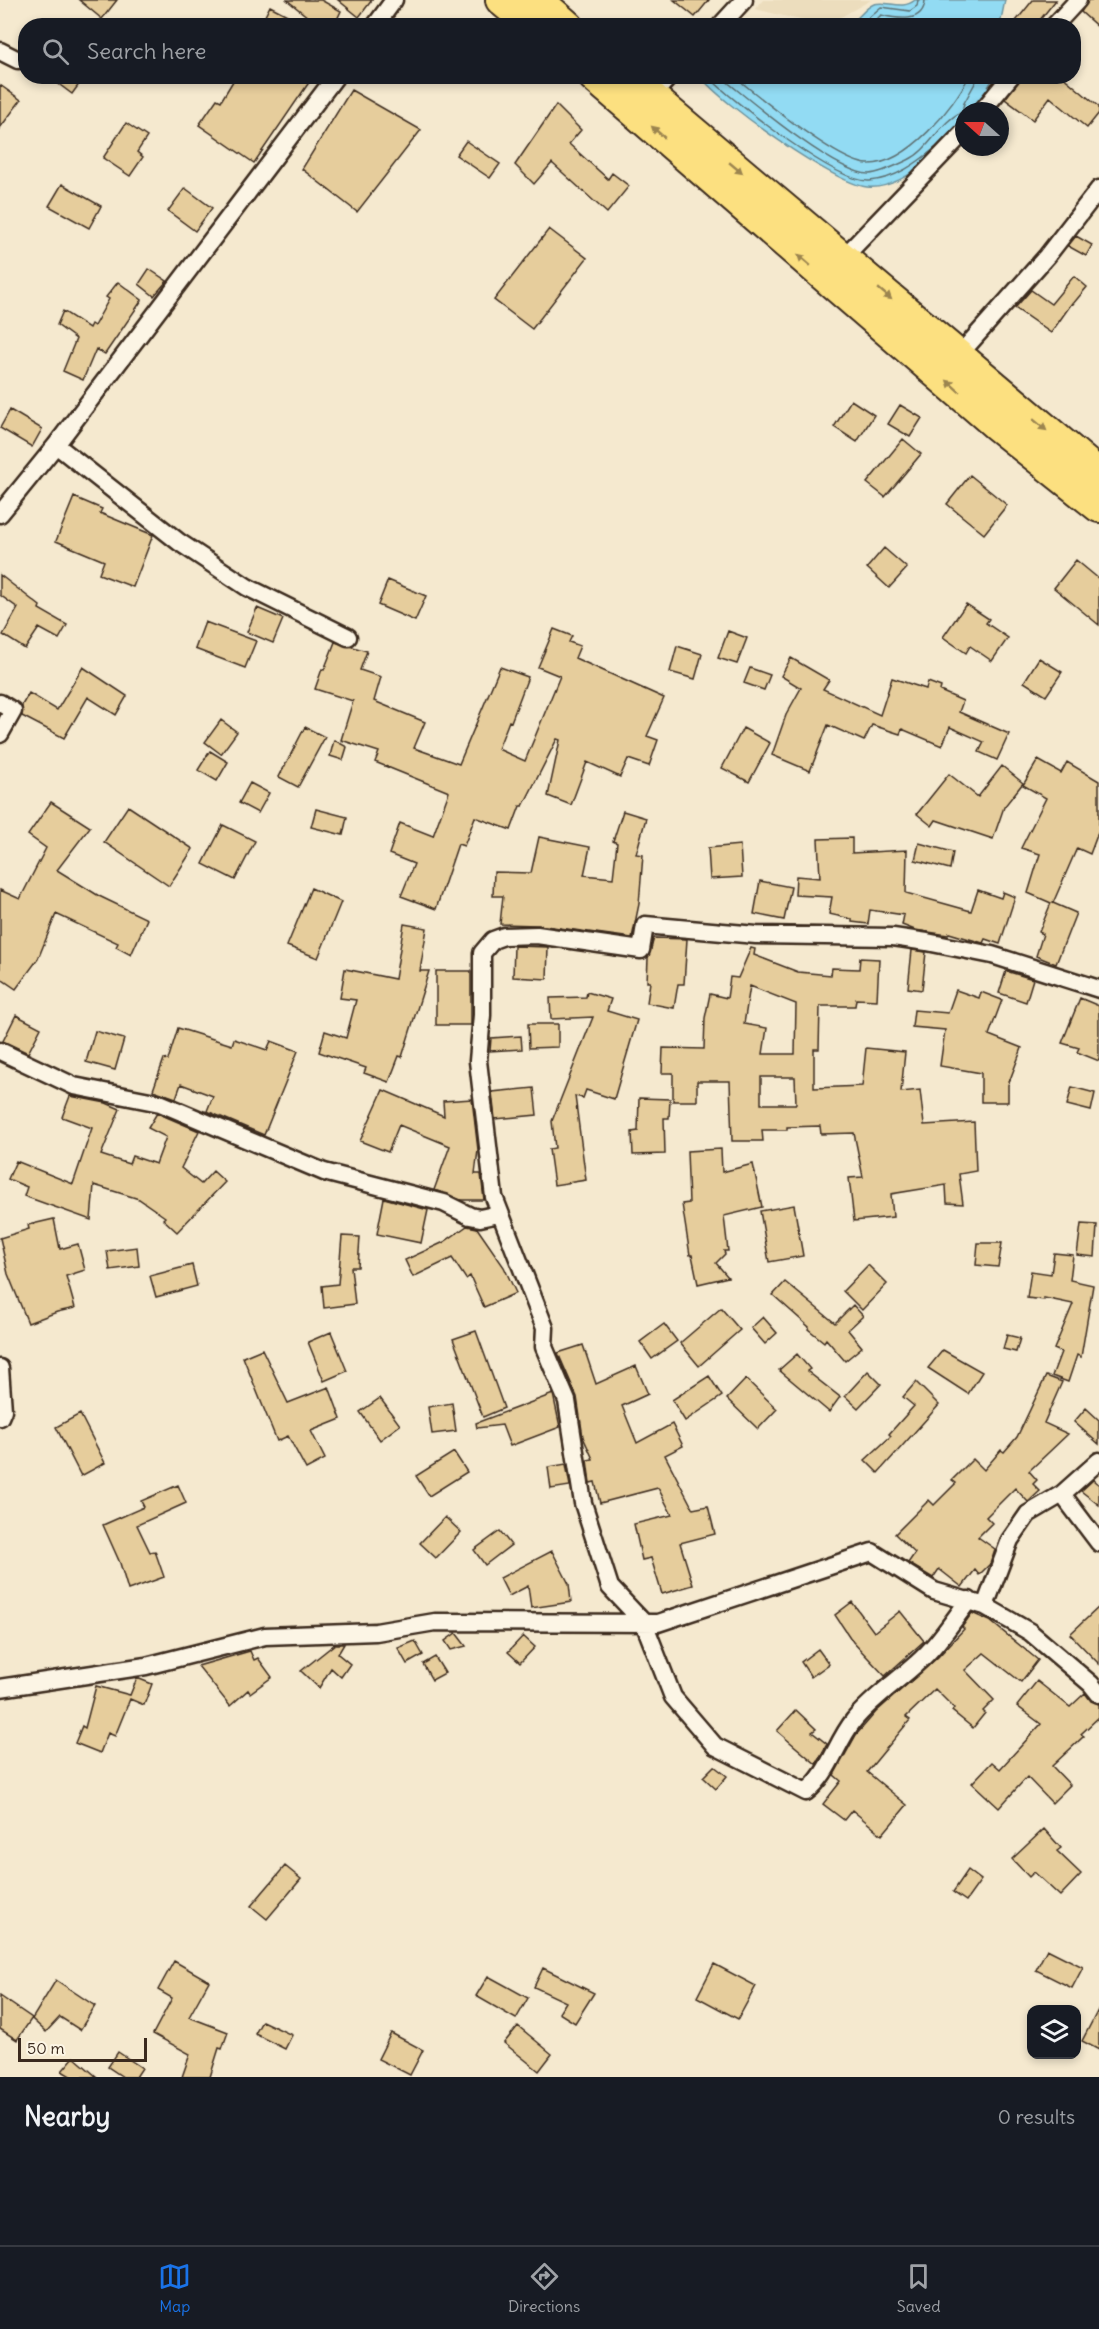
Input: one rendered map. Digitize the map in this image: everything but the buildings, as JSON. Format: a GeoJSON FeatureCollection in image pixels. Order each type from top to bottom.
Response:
{"type":"FeatureCollection","features":[{"type":"Feature","properties":{"kind":"highway"},"geometry":{"type":"LineString","coordinates":[[501,0],[522,18]]}},
{"type":"Feature","properties":{"kind":"highway"},"geometry":{"type":"LineString","coordinates":[[538,0],[559,18]]}},
{"type":"Feature","properties":{"kind":"highway"},"geometry":{"type":"LineString","coordinates":[[602,84],[996,425],[1099,507]]}},
{"type":"Feature","properties":{"kind":"highway"},"geometry":{"type":"LineString","coordinates":[[660,87],[843,258],[1099,474]]}},
{"type":"Feature","properties":{"kind":"street"},"geometry":{"type":"LineString","coordinates":[[381,18],[394,0]]}},
{"type":"Feature","properties":{"kind":"street"},"geometry":{"type":"LineString","coordinates":[[727,18],[744,0]]}},
{"type":"Feature","properties":{"kind":"street"},"geometry":{"type":"LineString","coordinates":[[1061,18],[1078,0]]}},
{"type":"Feature","properties":{"kind":"street"},"geometry":{"type":"LineString","coordinates":[[0,51],[18,60]]}},
{"type":"Feature","properties":{"kind":"street"},"geometry":{"type":"LineString","coordinates":[[0,514],[56,445],[330,84]]}},
{"type":"Feature","properties":{"kind":"street"},"geometry":{"type":"LineString","coordinates":[[989,102],[1004,84]]}},
{"type":"Feature","properties":{"kind":"street"},"geometry":{"type":"LineString","coordinates":[[843,258],[955,141]]}},
{"type":"Feature","properties":{"kind":"street"},"geometry":{"type":"LineString","coordinates":[[958,355],[1047,256],[1099,189]]}},
{"type":"Feature","properties":{"kind":"street"},"geometry":{"type":"LineString","coordinates":[[56,445],[179,542],[247,587],[348,637]]}},
{"type":"Feature","properties":{"kind":"street"},"geometry":{"type":"LineString","coordinates":[[0,703],[13,711],[0,734]]}},
{"type":"Feature","properties":{"kind":"street"},"geometry":{"type":"LineString","coordinates":[[969,1600],[937,1644],[855,1719],[841,1738],[819,1782],[806,1792],[715,1746],[673,1697],[644,1623],[610,1587],[583,1503],[567,1401],[544,1347],[544,1328],[494,1197],[478,1060],[482,1015],[482,954],[493,940],[504,936],[537,935],[641,950],[645,925],[756,935],[893,937],[992,955],[1099,989]]}},
{"type":"Feature","properties":{"kind":"street"},"geometry":{"type":"LineString","coordinates":[[0,1051],[74,1086],[160,1102],[324,1172],[444,1203],[462,1213],[480,1218],[499,1214]]}},
{"type":"Feature","properties":{"kind":"street"},"geometry":{"type":"LineString","coordinates":[[0,1368],[3,1410],[0,1417]]}},
{"type":"Feature","properties":{"kind":"street"},"geometry":{"type":"LineString","coordinates":[[985,1606],[1010,1540],[1028,1514],[1062,1494],[1099,1461]]}},
{"type":"Feature","properties":{"kind":"street"},"geometry":{"type":"LineString","coordinates":[[1062,1494],[1099,1543]]}},
{"type":"Feature","properties":{"kind":"street"},"geometry":{"type":"LineString","coordinates":[[0,1688],[146,1666],[265,1636],[376,1632],[435,1622],[658,1623],[872,1552],[934,1591],[985,1606],[1030,1632],[1091,1684],[1099,1695]]}},
{"type":"Feature","properties":{"kind":"shaded area"},"geometry":{"type":"Polygon","coordinates":[[[763,0],[871,0],[839,18],[792,18],[755,9],[763,0]]]}},
{"type":"Feature","properties":{"kind":"water"},"geometry":{"type":"Polygon","coordinates":[[[915,0],[1005,0],[1001,18],[857,18],[874,4],[905,5],[915,0]]]}},
{"type":"Feature","properties":{"kind":"water"},"geometry":{"type":"Polygon","coordinates":[[[708,84],[990,84],[979,102],[955,102],[955,136],[943,148],[910,174],[893,183],[875,187],[851,182],[805,158],[731,105],[708,84]]]}}]}
